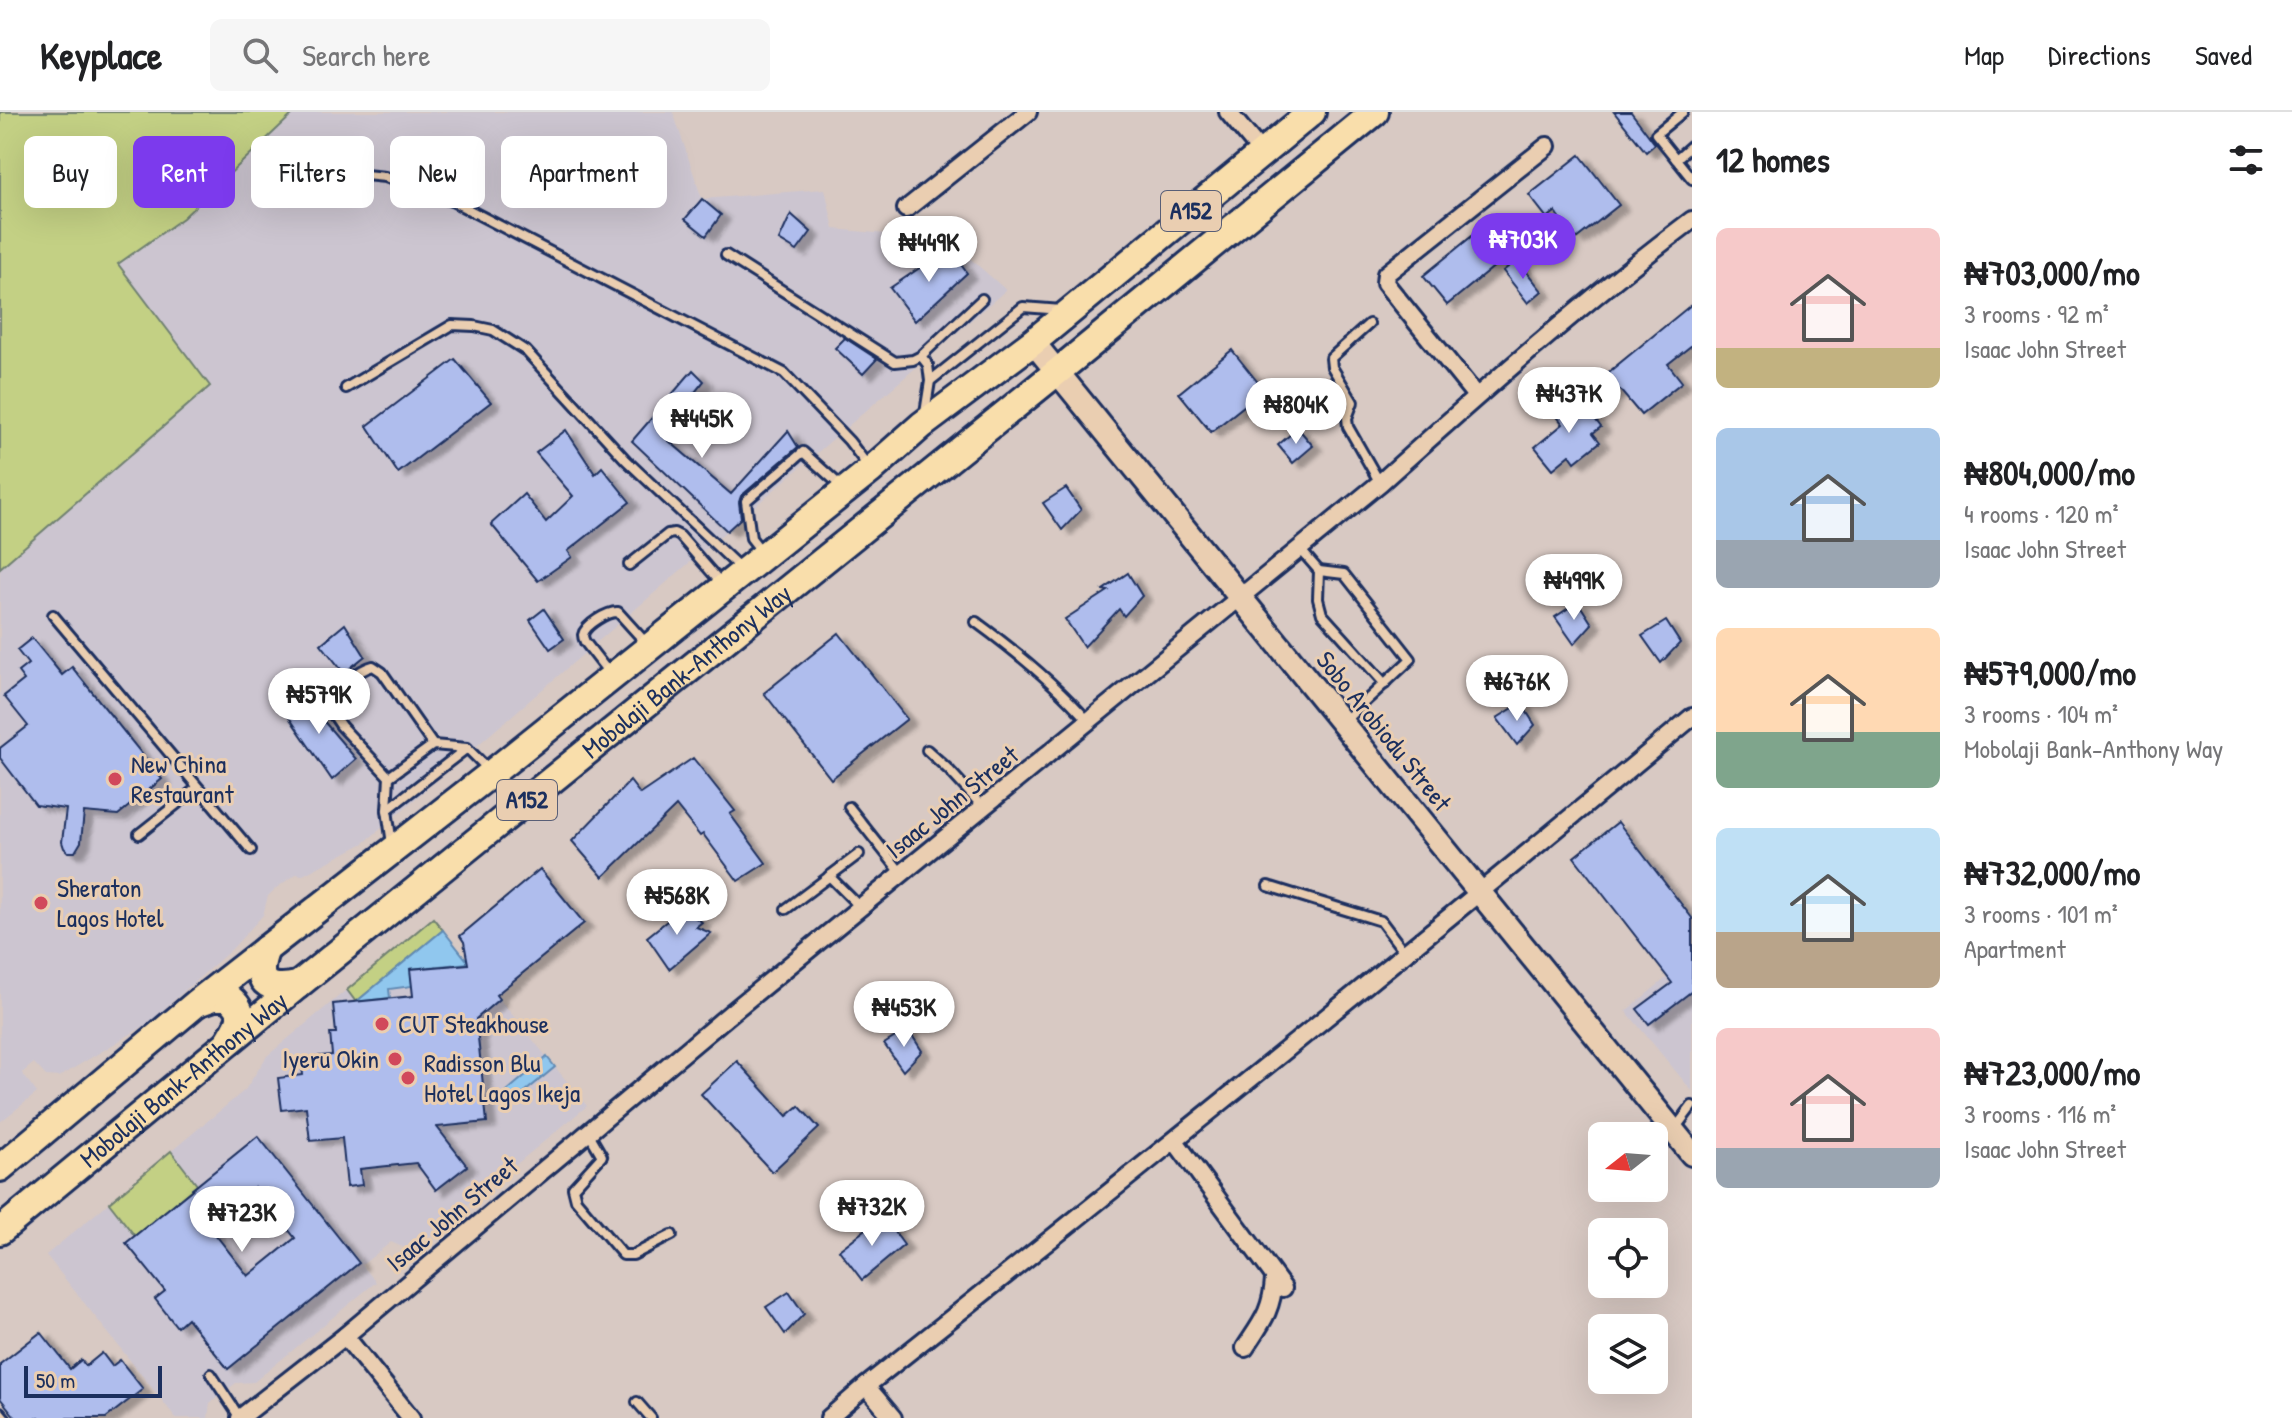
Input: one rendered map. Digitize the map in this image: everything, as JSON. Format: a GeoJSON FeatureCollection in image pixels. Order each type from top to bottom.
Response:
{"type":"FeatureCollection","features":[{"type":"Feature","properties":{"kind":"main road","name":"Mobolaji Bank-Anthony Way"},"geometry":{"type":"LineString","coordinates":[[0,1168],[198,1002],[492,773],[871,470],[922,425],[1033,342],[1312,112]]}},
{"type":"Feature","properties":{"kind":"main road","name":"Mobolaji Bank-Anthony Way"},"geometry":{"type":"LineString","coordinates":[[0,1231],[298,985],[1375,112]]}},
{"type":"Feature","properties":{"kind":"main road"},"geometry":{"type":"LineString","coordinates":[[266,949],[259,966],[262,978],[269,986],[280,989],[298,985]]}},
{"type":"Feature","properties":{"kind":"main road"},"geometry":{"type":"LineString","coordinates":[[198,1002],[228,997],[237,1004],[241,1013],[240,1022],[227,1044]]}},
{"type":"Feature","properties":{"kind":"street"},"geometry":{"type":"LineString","coordinates":[[906,209],[1028,112]]}},
{"type":"Feature","properties":{"kind":"street"},"geometry":{"type":"LineString","coordinates":[[1228,112],[1262,153]]}},
{"type":"Feature","properties":{"kind":"street"},"geometry":{"type":"LineString","coordinates":[[1476,396],[1385,283],[1386,274],[1547,146]]}},
{"type":"Feature","properties":{"kind":"street","name":"Isaac John Street"},"geometry":{"type":"LineString","coordinates":[[240,1418],[345,1336],[588,1131],[1241,598],[1380,483],[1476,396],[1692,220]]}},
{"type":"Feature","properties":{"kind":"street","name":"Sobo Arobiodu Street"},"geometry":{"type":"LineString","coordinates":[[1033,342],[1692,1154]]}},
{"type":"Feature","properties":{"kind":"street"},"geometry":{"type":"LineString","coordinates":[[829,1418],[1406,954],[1692,717]]}},
{"type":"Feature","properties":{"kind":"street"},"geometry":{"type":"LineString","coordinates":[[1175,1141],[1278,1283],[1266,1314],[1245,1348]]}},
{"type":"Feature","properties":{"kind":"street"},"geometry":{"type":"LineString","coordinates":[[345,1336],[411,1418]]}},
{"type":"Feature","properties":{"kind":"street"},"geometry":{"type":"LineString","coordinates":[[866,1386],[893,1418]]}},
{"type":"Feature","properties":{"kind":"lane"},"geometry":{"type":"LineString","coordinates":[[1683,112],[1656,134],[1692,179]]}},
{"type":"Feature","properties":{"kind":"lane"},"geometry":{"type":"LineString","coordinates":[[1676,159],[1692,145]]}},
{"type":"Feature","properties":{"kind":"lane"},"geometry":{"type":"LineString","coordinates":[[374,176],[454,202],[784,373],[849,441],[871,470]]}},
{"type":"Feature","properties":{"kind":"lane"},"geometry":{"type":"LineString","coordinates":[[726,255],[895,362],[921,356],[982,299]]}},
{"type":"Feature","properties":{"kind":"lane"},"geometry":{"type":"LineString","coordinates":[[930,381],[1023,307],[1070,310]]}},
{"type":"Feature","properties":{"kind":"lane"},"geometry":{"type":"LineString","coordinates":[[1369,324],[1331,358],[1332,367],[1353,402],[1348,427],[1380,483]]}},
{"type":"Feature","properties":{"kind":"lane"},"geometry":{"type":"LineString","coordinates":[[346,388],[452,325],[493,330],[526,351],[626,460],[744,571]]}},
{"type":"Feature","properties":{"kind":"lane"},"geometry":{"type":"LineString","coordinates":[[921,356],[928,365],[930,381],[922,425]]}},
{"type":"Feature","properties":{"kind":"lane"},"geometry":{"type":"LineString","coordinates":[[744,571],[751,538],[746,501],[803,452],[845,490]]}},
{"type":"Feature","properties":{"kind":"lane"},"geometry":{"type":"LineString","coordinates":[[629,565],[668,534],[674,533],[744,571]]}},
{"type":"Feature","properties":{"kind":"lane"},"geometry":{"type":"LineString","coordinates":[[1300,549],[1319,571],[1344,574],[1411,659],[1341,723]]}},
{"type":"Feature","properties":{"kind":"lane"},"geometry":{"type":"LineString","coordinates":[[1319,571],[1318,599],[1322,614],[1385,684]]}},
{"type":"Feature","properties":{"kind":"lane"},"geometry":{"type":"LineString","coordinates":[[612,677],[585,642],[584,631],[607,613],[618,612],[649,647]]}},
{"type":"Feature","properties":{"kind":"lane"},"geometry":{"type":"LineString","coordinates":[[53,615],[251,850]]}},
{"type":"Feature","properties":{"kind":"lane"},"geometry":{"type":"LineString","coordinates":[[976,622],[1025,658],[1065,695],[1088,722]]}},
{"type":"Feature","properties":{"kind":"lane"},"geometry":{"type":"LineString","coordinates":[[393,851],[387,810],[389,777],[341,726],[326,704],[331,695],[364,668],[373,666],[382,672],[433,745]]}},
{"type":"Feature","properties":{"kind":"lane"},"geometry":{"type":"LineString","coordinates":[[389,777],[433,745],[467,748],[492,773]]}},
{"type":"Feature","properties":{"kind":"lane"},"geometry":{"type":"LineString","coordinates":[[387,810],[467,748]]}},
{"type":"Feature","properties":{"kind":"lane"},"geometry":{"type":"LineString","coordinates":[[927,750],[983,807]]}},
{"type":"Feature","properties":{"kind":"lane"},"geometry":{"type":"LineString","coordinates":[[139,834],[197,788]]}},
{"type":"Feature","properties":{"kind":"lane"},"geometry":{"type":"LineString","coordinates":[[849,807],[902,874]]}},
{"type":"Feature","properties":{"kind":"lane"},"geometry":{"type":"LineString","coordinates":[[786,909],[859,854]]}},
{"type":"Feature","properties":{"kind":"lane"},"geometry":{"type":"LineString","coordinates":[[829,876],[861,908]]}},
{"type":"Feature","properties":{"kind":"lane"},"geometry":{"type":"LineString","coordinates":[[1268,886],[1381,921],[1406,954]]}},
{"type":"Feature","properties":{"kind":"lane"},"geometry":{"type":"LineString","coordinates":[[1673,1131],[1692,1106]]}},
{"type":"Feature","properties":{"kind":"lane"},"geometry":{"type":"LineString","coordinates":[[588,1131],[602,1156],[573,1188],[576,1200],[623,1255],[633,1255],[672,1235]]}},
{"type":"Feature","properties":{"kind":"lane"},"geometry":{"type":"LineString","coordinates":[[211,1374],[240,1418]]}},
{"type":"Feature","properties":{"kind":"lane"},"geometry":{"type":"LineString","coordinates":[[637,1402],[651,1418]]}},
{"type":"Feature","properties":{"kind":"lane"},"geometry":{"type":"LineString","coordinates":[[0,1412],[5,1418]]}},
{"type":"Feature","properties":{"kind":"shaded area"},"geometry":{"type":"Polygon","coordinates":[[[295,112],[673,112],[702,199],[825,189],[834,229],[949,240],[1006,290],[364,843],[303,875],[296,874],[275,889],[268,896],[263,915],[232,949],[165,1008],[159,1017],[59,1077],[46,1076],[34,1063],[22,1073],[37,1093],[0,1122],[0,568],[210,386],[117,264],[194,208],[235,208],[235,169],[251,154],[251,208],[374,208],[374,136],[270,136],[295,112]]]}},
{"type":"Feature","properties":{"kind":"shaded area"},"geometry":{"type":"Polygon","coordinates":[[[433,918],[587,1106],[416,1247],[407,1249],[391,1242],[362,1265],[376,1282],[254,1382],[236,1383],[210,1403],[208,1418],[176,1418],[46,1255],[245,1090],[267,1056],[433,918]]]}},
{"type":"Feature","properties":{"kind":"shaded area"},"geometry":{"type":"Polygon","coordinates":[[[1692,957],[1692,1091],[1626,1011],[1692,957]]]}},
{"type":"Feature","properties":{"kind":"green space"},"geometry":{"type":"Polygon","coordinates":[[[0,112],[295,112],[270,136],[251,136],[251,154],[235,169],[235,136],[133,136],[133,208],[194,208],[118,264],[210,386],[0,568],[0,112]]]}},
{"type":"Feature","properties":{"kind":"green space"},"geometry":{"type":"Polygon","coordinates":[[[433,918],[443,930],[356,1002],[347,990],[433,918]]]}},
{"type":"Feature","properties":{"kind":"green space"},"geometry":{"type":"Polygon","coordinates":[[[171,1151],[197,1185],[135,1236],[109,1203],[171,1151]]]}},
{"type":"Feature","properties":{"kind":"water"},"geometry":{"type":"Polygon","coordinates":[[[443,930],[469,963],[411,969],[412,986],[389,989],[390,998],[356,1002],[443,930]]]}},
{"type":"Feature","properties":{"kind":"water"},"geometry":{"type":"Polygon","coordinates":[[[547,1057],[555,1067],[509,1105],[501,1096],[547,1057]]]}},
{"type":"Feature","properties":{"kind":"building"},"geometry":{"type":"Polygon","coordinates":[[[1614,112],[1631,112],[1655,144],[1646,152],[1614,112]]]}},
{"type":"Feature","properties":{"kind":"building"},"geometry":{"type":"Polygon","coordinates":[[[1580,155],[1619,205],[1576,239],[1555,212],[1547,218],[1529,195],[1580,155]]]}},
{"type":"Feature","properties":{"kind":"building"},"geometry":{"type":"Polygon","coordinates":[[[702,199],[721,215],[706,236],[685,219],[702,199]]]}},
{"type":"Feature","properties":{"kind":"building"},"geometry":{"type":"Polygon","coordinates":[[[791,214],[811,232],[797,251],[779,240],[791,214]]]}},
{"type":"Feature","properties":{"kind":"building"},"geometry":{"type":"Polygon","coordinates":[[[1483,227],[1495,242],[1490,246],[1502,260],[1447,305],[1423,276],[1483,227]]]}},
{"type":"Feature","properties":{"kind":"building"},"geometry":{"type":"Polygon","coordinates":[[[949,248],[967,273],[915,321],[890,288],[949,248]]]}},
{"type":"Feature","properties":{"kind":"building"},"geometry":{"type":"Polygon","coordinates":[[[1517,260],[1542,291],[1528,303],[1503,271],[1517,260]]]}},
{"type":"Feature","properties":{"kind":"building"},"geometry":{"type":"Polygon","coordinates":[[[1692,304],[1692,345],[1668,364],[1682,382],[1641,415],[1620,390],[1612,396],[1599,380],[1692,304]]]}},
{"type":"Feature","properties":{"kind":"building"},"geometry":{"type":"Polygon","coordinates":[[[845,338],[877,359],[863,374],[835,348],[845,338]]]}},
{"type":"Feature","properties":{"kind":"building"},"geometry":{"type":"Polygon","coordinates":[[[1232,350],[1264,390],[1211,432],[1179,393],[1232,350]]]}},
{"type":"Feature","properties":{"kind":"building"},"geometry":{"type":"Polygon","coordinates":[[[455,359],[491,402],[398,473],[367,426],[455,359]]]}},
{"type":"Feature","properties":{"kind":"building"},"geometry":{"type":"Polygon","coordinates":[[[693,370],[704,381],[661,434],[731,494],[788,431],[798,447],[741,496],[741,518],[727,531],[632,441],[693,370]]]}},
{"type":"Feature","properties":{"kind":"building"},"geometry":{"type":"Polygon","coordinates":[[[1563,396],[1578,415],[1587,409],[1601,427],[1593,433],[1600,442],[1575,462],[1570,455],[1553,469],[1535,447],[1563,424],[1549,407],[1563,396]]]}},
{"type":"Feature","properties":{"kind":"building"},"geometry":{"type":"Polygon","coordinates":[[[1298,428],[1313,446],[1293,463],[1278,445],[1298,428]]]}},
{"type":"Feature","properties":{"kind":"building"},"geometry":{"type":"Polygon","coordinates":[[[566,430],[595,474],[602,467],[630,502],[568,551],[572,557],[538,581],[491,524],[524,494],[546,522],[573,496],[536,453],[566,430]]]}},
{"type":"Feature","properties":{"kind":"building"},"geometry":{"type":"Polygon","coordinates":[[[1066,488],[1081,510],[1062,530],[1043,503],[1066,488]]]}},
{"type":"Feature","properties":{"kind":"building"},"geometry":{"type":"Polygon","coordinates":[[[1128,573],[1142,596],[1124,616],[1119,609],[1084,647],[1065,619],[1108,591],[1103,590],[1128,573]]]}},
{"type":"Feature","properties":{"kind":"building"},"geometry":{"type":"Polygon","coordinates":[[[1578,602],[1592,624],[1574,644],[1555,617],[1578,602]]]}},
{"type":"Feature","properties":{"kind":"building"},"geometry":{"type":"Polygon","coordinates":[[[544,609],[564,639],[550,649],[530,620],[544,609]]]}},
{"type":"Feature","properties":{"kind":"building"},"geometry":{"type":"Polygon","coordinates":[[[1666,621],[1680,643],[1661,663],[1642,636],[1666,621]]]}},
{"type":"Feature","properties":{"kind":"building"},"geometry":{"type":"Polygon","coordinates":[[[345,624],[365,656],[344,673],[321,644],[345,624]]]}},
{"type":"Feature","properties":{"kind":"building"},"geometry":{"type":"Polygon","coordinates":[[[839,633],[907,719],[831,779],[764,693],[839,633]]]}},
{"type":"Feature","properties":{"kind":"building"},"geometry":{"type":"Polygon","coordinates":[[[32,638],[62,675],[72,667],[162,779],[118,815],[84,812],[81,842],[75,852],[68,852],[62,842],[66,809],[36,805],[0,758],[0,748],[28,726],[4,696],[24,680],[18,672],[28,664],[17,650],[32,638]]]}},
{"type":"Feature","properties":{"kind":"building"},"geometry":{"type":"Polygon","coordinates":[[[298,691],[356,759],[332,780],[282,707],[298,691]]]}},
{"type":"Feature","properties":{"kind":"building"},"geometry":{"type":"Polygon","coordinates":[[[1521,703],[1535,725],[1517,745],[1497,718],[1521,703]]]}},
{"type":"Feature","properties":{"kind":"building"},"geometry":{"type":"Polygon","coordinates":[[[693,758],[735,811],[730,814],[766,863],[738,881],[703,834],[700,836],[676,806],[603,877],[572,841],[630,781],[640,794],[693,758]]]}},
{"type":"Feature","properties":{"kind":"building"},"geometry":{"type":"Polygon","coordinates":[[[1618,822],[1692,918],[1692,991],[1649,1024],[1637,1009],[1672,983],[1574,857],[1618,822]]]}},
{"type":"Feature","properties":{"kind":"building"},"geometry":{"type":"Polygon","coordinates":[[[540,869],[584,923],[496,995],[499,999],[476,1019],[487,1122],[437,1127],[467,1166],[436,1190],[416,1163],[360,1169],[362,1185],[347,1187],[342,1138],[310,1141],[306,1107],[282,1110],[278,1078],[303,1075],[301,1058],[332,1055],[330,1033],[336,1033],[333,1004],[413,996],[410,969],[468,964],[460,936],[540,869]]]}},
{"type":"Feature","properties":{"kind":"building"},"geometry":{"type":"Polygon","coordinates":[[[682,909],[702,922],[696,927],[711,933],[669,969],[647,937],[682,909]]]}},
{"type":"Feature","properties":{"kind":"building"},"geometry":{"type":"Polygon","coordinates":[[[908,1029],[922,1051],[903,1071],[884,1044],[908,1029]]]}},
{"type":"Feature","properties":{"kind":"building"},"geometry":{"type":"Polygon","coordinates":[[[737,1061],[787,1116],[799,1106],[819,1128],[772,1172],[701,1094],[737,1061]]]}},
{"type":"Feature","properties":{"kind":"building"},"geometry":{"type":"Polygon","coordinates":[[[258,1136],[359,1263],[228,1369],[187,1318],[177,1327],[155,1299],[165,1291],[126,1243],[258,1136]],[[255,1187],[208,1225],[248,1276],[295,1238],[255,1187]]]}},
{"type":"Feature","properties":{"kind":"building"},"geometry":{"type":"Polygon","coordinates":[[[883,1216],[904,1245],[862,1280],[839,1250],[883,1216]]]}},
{"type":"Feature","properties":{"kind":"building"},"geometry":{"type":"Polygon","coordinates":[[[789,1292],[804,1314],[785,1334],[766,1307],[789,1292]]]}},
{"type":"Feature","properties":{"kind":"building"},"geometry":{"type":"Polygon","coordinates":[[[41,1332],[70,1369],[81,1360],[86,1366],[102,1353],[112,1366],[120,1360],[143,1389],[106,1418],[16,1418],[0,1398],[0,1364],[41,1332]]]}},
{"type":"Feature","properties":{"kind":"place","name":"New China Restaurant"},"geometry":{"type":"Point","coordinates":[115,779]}},
{"type":"Feature","properties":{"kind":"place","name":"Sheraton Lagos Hotel"},"geometry":{"type":"Point","coordinates":[41,903]}},
{"type":"Feature","properties":{"kind":"place","name":"CUT Steakhouse"},"geometry":{"type":"Point","coordinates":[382,1024]}},
{"type":"Feature","properties":{"kind":"place","name":"Iyeru Okin"},"geometry":{"type":"Point","coordinates":[395,1059]}},
{"type":"Feature","properties":{"kind":"place","name":"Radisson Blu Hotel Lagos Ikeja"},"geometry":{"type":"Point","coordinates":[408,1078]}}]}
